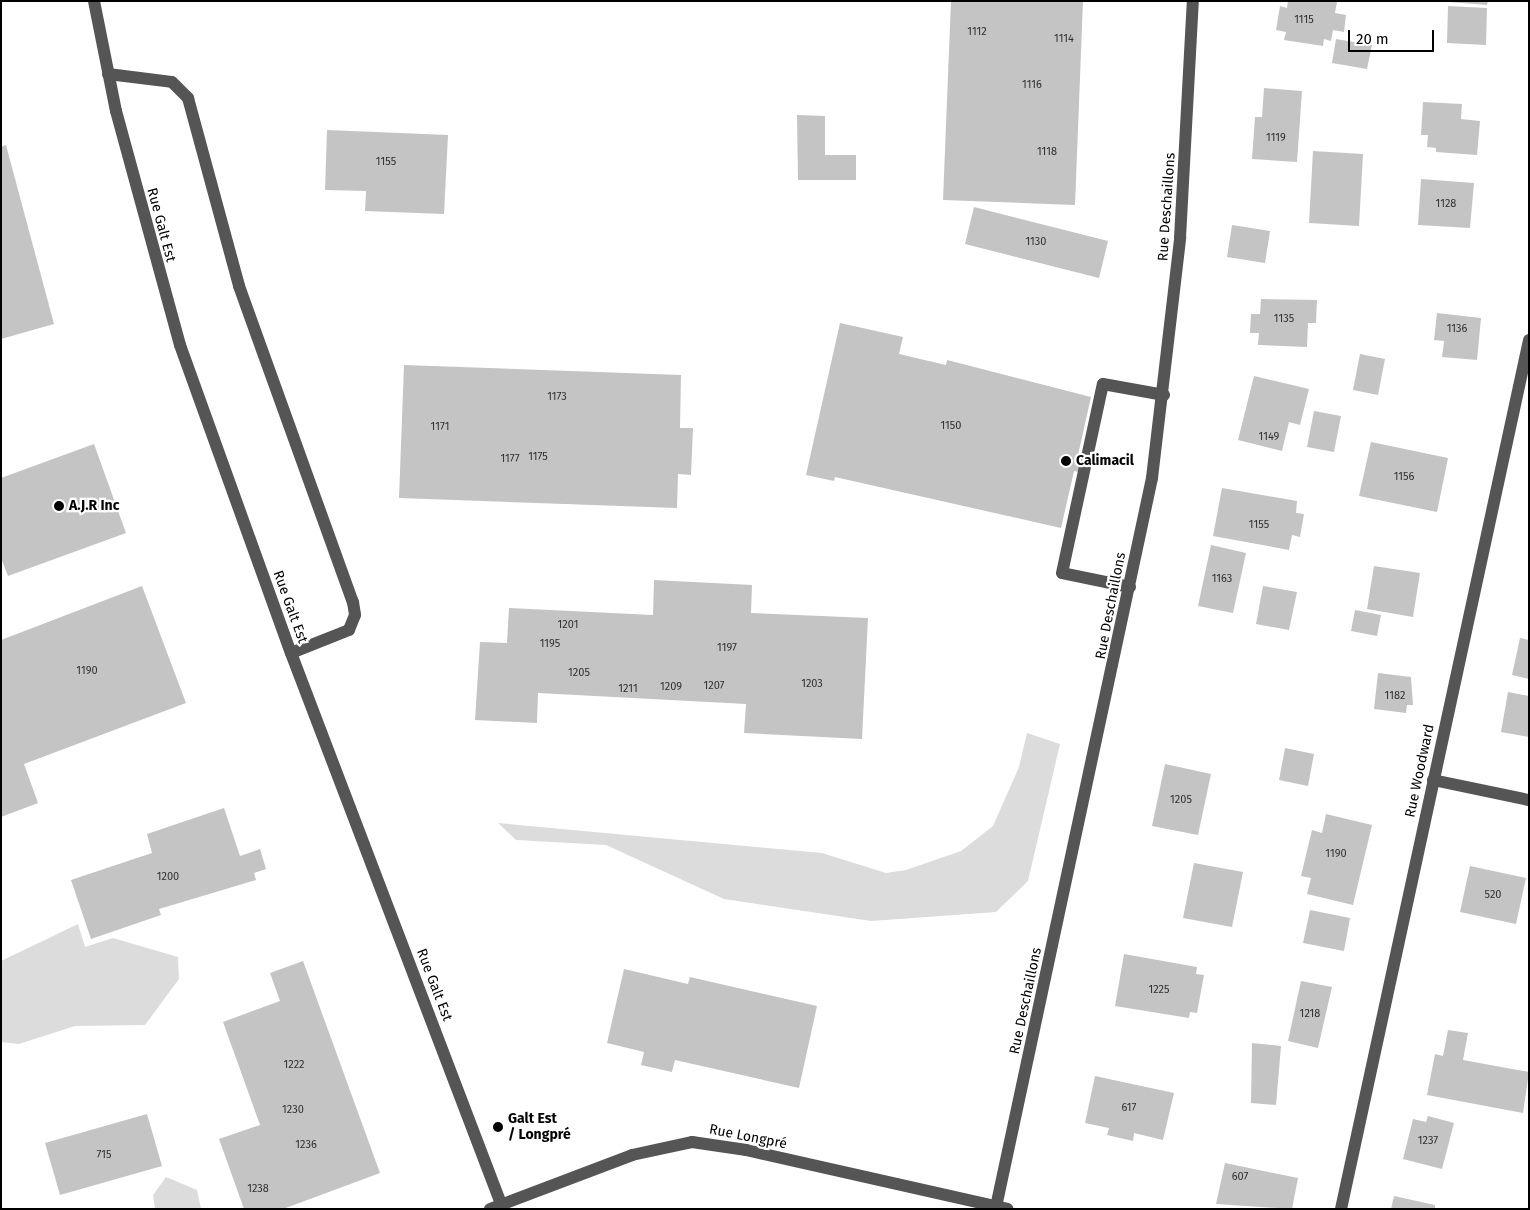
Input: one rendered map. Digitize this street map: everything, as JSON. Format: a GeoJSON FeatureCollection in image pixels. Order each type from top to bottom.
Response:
{"type":"FeatureCollection","features":[{"type":"Feature","properties":{"kind":"street","name":"Rue Galt Est"},"geometry":{"type":"LineString","coordinates":[[94,1],[108,74],[180,345],[291,654],[498,1207]]}},
{"type":"Feature","properties":{"kind":"street","name":"Rue Deschaillons"},"geometry":{"type":"LineString","coordinates":[[1002,1208],[1130,587],[1164,395],[1180,238],[1194,1]]}},
{"type":"Feature","properties":{"kind":"street"},"geometry":{"type":"LineString","coordinates":[[108,74],[172,82],[188,98],[239,286],[353,602],[355,615],[349,630],[291,654]]}},
{"type":"Feature","properties":{"kind":"street","name":"Rue Woodward"},"geometry":{"type":"LineString","coordinates":[[1341,1209],[1529,340]]}},
{"type":"Feature","properties":{"kind":"street"},"geometry":{"type":"LineString","coordinates":[[1130,587],[1062,573],[1103,384],[1164,395]]}},
{"type":"Feature","properties":{"kind":"street"},"geometry":{"type":"LineString","coordinates":[[1433,780],[1529,800]]}},
{"type":"Feature","properties":{"kind":"street","name":"Rue Longpré"},"geometry":{"type":"LineString","coordinates":[[498,1207],[632,1155],[692,1142],[746,1150],[1002,1208]]}},
{"type":"Feature","properties":{"kind":"shaded area"},"geometry":{"type":"Polygon","coordinates":[[[1027,733],[1060,744],[1028,881],[996,912],[871,921],[724,899],[606,845],[516,840],[498,823],[822,853],[886,873],[906,870],[961,851],[993,826],[1019,767],[1027,733]]]}},
{"type":"Feature","properties":{"kind":"shaded area"},"geometry":{"type":"Polygon","coordinates":[[[78,924],[85,947],[113,938],[178,957],[179,979],[145,1025],[75,1026],[19,1044],[1,1042],[1,961],[78,924]]]}},
{"type":"Feature","properties":{"kind":"shaded area"},"geometry":{"type":"Polygon","coordinates":[[[166,1177],[197,1190],[201,1209],[155,1209],[153,1195],[166,1177]]]}},
{"type":"Feature","properties":{"kind":"building"},"geometry":{"type":"Polygon","coordinates":[[[951,1],[1083,1],[1075,205],[943,200],[951,1]]]}},
{"type":"Feature","properties":{"kind":"building"},"geometry":{"type":"Polygon","coordinates":[[[1288,1],[1337,2],[1335,13],[1346,15],[1344,32],[1333,30],[1331,41],[1324,39],[1323,46],[1284,40],[1286,32],[1276,30],[1280,6],[1287,8],[1288,1]]]}},
{"type":"Feature","properties":{"kind":"building"},"geometry":{"type":"Polygon","coordinates":[[[1437,1],[1488,1],[1487,5],[1437,1]]]}},
{"type":"Feature","properties":{"kind":"building"},"geometry":{"type":"Polygon","coordinates":[[[1448,6],[1487,8],[1486,45],[1447,43],[1448,6]]]}},
{"type":"Feature","properties":{"kind":"building"},"geometry":{"type":"Polygon","coordinates":[[[1336,39],[1372,45],[1367,69],[1332,63],[1336,39]]]}},
{"type":"Feature","properties":{"kind":"building"},"geometry":{"type":"Polygon","coordinates":[[[1264,88],[1302,91],[1297,162],[1252,159],[1255,117],[1262,117],[1264,88]]]}},
{"type":"Feature","properties":{"kind":"building"},"geometry":{"type":"Polygon","coordinates":[[[1423,102],[1462,104],[1461,119],[1480,121],[1477,155],[1436,152],[1436,148],[1427,147],[1428,135],[1421,135],[1423,102]]]}},
{"type":"Feature","properties":{"kind":"building"},"geometry":{"type":"Polygon","coordinates":[[[797,115],[825,116],[825,155],[856,155],[856,180],[798,180],[797,115]]]}},
{"type":"Feature","properties":{"kind":"building"},"geometry":{"type":"Polygon","coordinates":[[[327,130],[448,135],[444,214],[365,211],[366,191],[325,190],[327,130]]]}},
{"type":"Feature","properties":{"kind":"building"},"geometry":{"type":"Polygon","coordinates":[[[6,145],[54,324],[1,339],[1,147],[6,145]]]}},
{"type":"Feature","properties":{"kind":"building"},"geometry":{"type":"Polygon","coordinates":[[[1313,151],[1363,154],[1359,226],[1309,223],[1313,151]]]}},
{"type":"Feature","properties":{"kind":"building"},"geometry":{"type":"Polygon","coordinates":[[[1421,179],[1474,183],[1470,228],[1418,225],[1421,179]]]}},
{"type":"Feature","properties":{"kind":"building"},"geometry":{"type":"Polygon","coordinates":[[[974,207],[1108,241],[1099,278],[965,244],[974,207]]]}},
{"type":"Feature","properties":{"kind":"building"},"geometry":{"type":"Polygon","coordinates":[[[1232,225],[1270,231],[1265,263],[1227,257],[1232,225]]]}},
{"type":"Feature","properties":{"kind":"building"},"geometry":{"type":"Polygon","coordinates":[[[1261,299],[1317,300],[1316,323],[1308,323],[1307,347],[1258,345],[1259,333],[1250,333],[1251,314],[1260,314],[1261,299]]]}},
{"type":"Feature","properties":{"kind":"building"},"geometry":{"type":"Polygon","coordinates":[[[1437,313],[1481,318],[1477,360],[1442,357],[1444,341],[1434,340],[1437,313]]]}},
{"type":"Feature","properties":{"kind":"building"},"geometry":{"type":"Polygon","coordinates":[[[840,323],[903,337],[899,354],[946,365],[947,360],[1091,397],[1078,455],[1083,456],[1079,472],[1074,471],[1061,528],[835,477],[834,481],[806,475],[840,323]]]}},
{"type":"Feature","properties":{"kind":"building"},"geometry":{"type":"Polygon","coordinates":[[[1360,354],[1385,359],[1378,395],[1353,390],[1360,354]]]}},
{"type":"Feature","properties":{"kind":"building"},"geometry":{"type":"Polygon","coordinates":[[[404,365],[681,375],[680,428],[693,428],[691,475],[678,474],[677,508],[399,498],[404,365]]]}},
{"type":"Feature","properties":{"kind":"building"},"geometry":{"type":"Polygon","coordinates":[[[1254,376],[1309,389],[1300,425],[1289,422],[1282,451],[1238,440],[1254,376]]]}},
{"type":"Feature","properties":{"kind":"building"},"geometry":{"type":"Polygon","coordinates":[[[1314,411],[1341,416],[1334,452],[1307,447],[1314,411]]]}},
{"type":"Feature","properties":{"kind":"building"},"geometry":{"type":"Polygon","coordinates":[[[1371,442],[1448,458],[1437,512],[1359,496],[1371,442]]]}},
{"type":"Feature","properties":{"kind":"building","name":"A.J.R Inc"},"geometry":{"type":"Polygon","coordinates":[[[94,444],[126,533],[8,576],[1,558],[1,478],[94,444]]]}},
{"type":"Feature","properties":{"kind":"building"},"geometry":{"type":"Polygon","coordinates":[[[1222,488],[1297,501],[1296,513],[1304,514],[1300,537],[1292,535],[1289,550],[1213,536],[1222,488]]]}},
{"type":"Feature","properties":{"kind":"building"},"geometry":{"type":"Polygon","coordinates":[[[1211,545],[1246,553],[1233,613],[1198,606],[1211,545]]]}},
{"type":"Feature","properties":{"kind":"building"},"geometry":{"type":"Polygon","coordinates":[[[1374,566],[1420,573],[1413,617],[1367,609],[1374,566]]]}},
{"type":"Feature","properties":{"kind":"building"},"geometry":{"type":"Polygon","coordinates":[[[654,580],[752,585],[751,613],[868,618],[862,739],[744,733],[746,704],[538,693],[537,723],[475,720],[480,642],[507,643],[509,608],[653,615],[654,580]]]}},
{"type":"Feature","properties":{"kind":"building"},"geometry":{"type":"Polygon","coordinates":[[[142,586],[186,703],[24,764],[38,803],[1,817],[1,640],[142,586]]]}},
{"type":"Feature","properties":{"kind":"building"},"geometry":{"type":"Polygon","coordinates":[[[1263,586],[1297,592],[1289,630],[1256,624],[1263,586]]]}},
{"type":"Feature","properties":{"kind":"building"},"geometry":{"type":"Polygon","coordinates":[[[1355,610],[1381,615],[1377,636],[1351,631],[1355,610]]]}},
{"type":"Feature","properties":{"kind":"building"},"geometry":{"type":"Polygon","coordinates":[[[1520,638],[1529,640],[1529,679],[1512,675],[1520,638]]]}},
{"type":"Feature","properties":{"kind":"building"},"geometry":{"type":"Polygon","coordinates":[[[1378,673],[1411,677],[1413,705],[1407,705],[1406,713],[1374,709],[1378,673]]]}},
{"type":"Feature","properties":{"kind":"building"},"geometry":{"type":"Polygon","coordinates":[[[1508,692],[1529,696],[1529,737],[1501,732],[1508,692]]]}},
{"type":"Feature","properties":{"kind":"building"},"geometry":{"type":"Polygon","coordinates":[[[1285,748],[1314,754],[1308,786],[1279,780],[1285,748]]]}},
{"type":"Feature","properties":{"kind":"building"},"geometry":{"type":"Polygon","coordinates":[[[1165,764],[1211,774],[1198,835],[1152,826],[1165,764]]]}},
{"type":"Feature","properties":{"kind":"building"},"geometry":{"type":"Polygon","coordinates":[[[224,808],[240,856],[260,849],[266,869],[254,873],[256,880],[159,909],[161,915],[91,939],[71,880],[152,853],[147,834],[224,808]]]}},
{"type":"Feature","properties":{"kind":"building"},"geometry":{"type":"Polygon","coordinates":[[[1326,814],[1372,825],[1353,905],[1307,894],[1311,878],[1301,876],[1312,830],[1322,833],[1326,814]]]}},
{"type":"Feature","properties":{"kind":"building"},"geometry":{"type":"Polygon","coordinates":[[[1194,863],[1243,872],[1232,927],[1183,918],[1194,863]]]}},
{"type":"Feature","properties":{"kind":"building"},"geometry":{"type":"Polygon","coordinates":[[[1470,866],[1526,878],[1516,924],[1460,912],[1470,866]]]}},
{"type":"Feature","properties":{"kind":"building"},"geometry":{"type":"Polygon","coordinates":[[[1310,910],[1350,918],[1344,951],[1303,943],[1310,910]]]}},
{"type":"Feature","properties":{"kind":"building"},"geometry":{"type":"Polygon","coordinates":[[[1124,954],[1197,967],[1196,974],[1204,975],[1197,1013],[1190,1012],[1189,1018],[1115,1006],[1124,954]]]}},
{"type":"Feature","properties":{"kind":"building"},"geometry":{"type":"Polygon","coordinates":[[[303,961],[380,1173],[283,1209],[244,1209],[219,1139],[260,1125],[223,1022],[280,1001],[270,973],[303,961]]]}},
{"type":"Feature","properties":{"kind":"building"},"geometry":{"type":"Polygon","coordinates":[[[624,969],[688,984],[690,977],[817,1006],[799,1088],[675,1060],[672,1072],[641,1065],[644,1052],[607,1043],[624,969]]]}},
{"type":"Feature","properties":{"kind":"building"},"geometry":{"type":"Polygon","coordinates":[[[1301,981],[1332,987],[1318,1048],[1288,1041],[1301,981]]]}},
{"type":"Feature","properties":{"kind":"building"},"geometry":{"type":"Polygon","coordinates":[[[1448,1030],[1468,1033],[1463,1060],[1529,1072],[1523,1113],[1427,1095],[1435,1054],[1443,1056],[1448,1030]]]}},
{"type":"Feature","properties":{"kind":"building"},"geometry":{"type":"Polygon","coordinates":[[[1252,1043],[1281,1046],[1276,1105],[1251,1103],[1252,1043]]]}},
{"type":"Feature","properties":{"kind":"building"},"geometry":{"type":"Polygon","coordinates":[[[1095,1076],[1174,1093],[1163,1140],[1134,1133],[1133,1141],[1107,1135],[1109,1128],[1085,1123],[1095,1076]]]}},
{"type":"Feature","properties":{"kind":"building"},"geometry":{"type":"Polygon","coordinates":[[[147,1114],[162,1166],[60,1195],[45,1143],[147,1114]]]}},
{"type":"Feature","properties":{"kind":"building"},"geometry":{"type":"Polygon","coordinates":[[[1428,1116],[1454,1123],[1442,1169],[1403,1159],[1413,1119],[1426,1122],[1428,1116]]]}},
{"type":"Feature","properties":{"kind":"building"},"geometry":{"type":"Polygon","coordinates":[[[1225,1163],[1298,1178],[1292,1209],[1216,1204],[1225,1163]]]}},
{"type":"Feature","properties":{"kind":"building"},"geometry":{"type":"Polygon","coordinates":[[[1394,1196],[1435,1205],[1435,1209],[1391,1209],[1394,1196]]]}},
{"type":"Feature","properties":{"kind":"place","name":"Calimacil"},"geometry":{"type":"Point","coordinates":[1066,461]}},
{"type":"Feature","properties":{"kind":"place","name":"A.J.R Inc"},"geometry":{"type":"Point","coordinates":[59,506]}},
{"type":"Feature","properties":{"kind":"place","name":"Galt Est / Longpré"},"geometry":{"type":"Point","coordinates":[498,1127]}}]}
